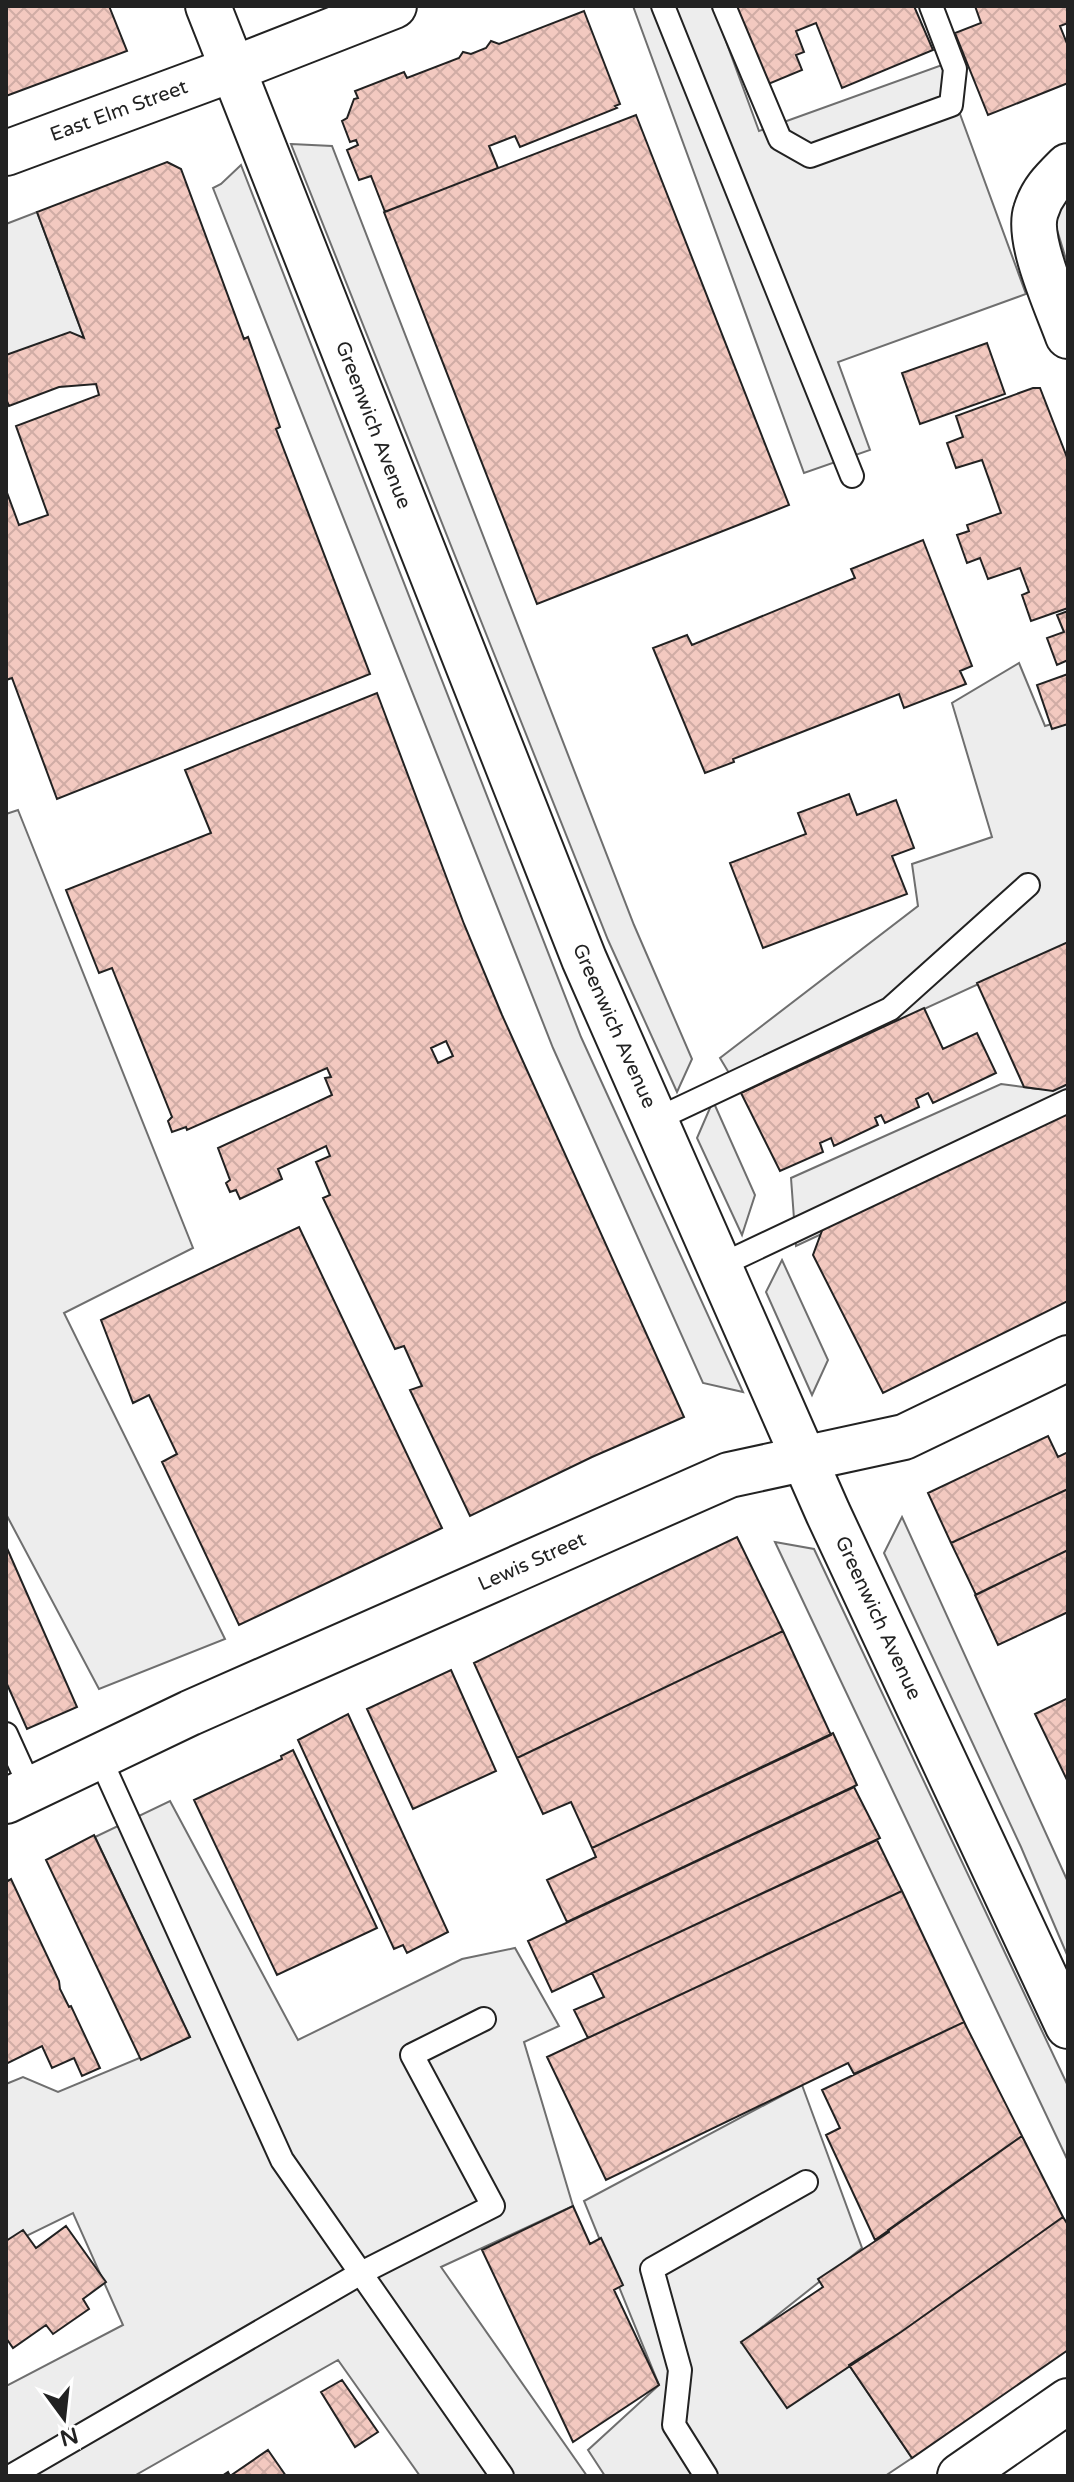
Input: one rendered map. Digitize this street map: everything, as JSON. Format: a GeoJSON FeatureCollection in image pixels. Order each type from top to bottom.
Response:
{"type":"FeatureCollection","features":[{"type":"Feature","properties":{"kind":"main road","name":"Greenwich Avenue"},"geometry":{"type":"LineString","coordinates":[[208,6],[553,885],[804,1459],[1068,2026]]}},
{"type":"Feature","properties":{"kind":"main road","name":"East Elm Street"},"geometry":{"type":"LineString","coordinates":[[6,153],[394,6]]}},
{"type":"Feature","properties":{"kind":"main road"},"geometry":{"type":"LineString","coordinates":[[1068,166],[1045,190],[1034,214],[1039,259],[1068,336]]}},
{"type":"Feature","properties":{"kind":"main road","name":"Lewis Street"},"geometry":{"type":"LineString","coordinates":[[18,1795],[190,1713],[729,1475],[904,1437],[1068,1358]]}},
{"type":"Feature","properties":{"kind":"main road"},"geometry":{"type":"LineString","coordinates":[[960,2476],[1068,2401]]}},
{"type":"Feature","properties":{"kind":"lane"},"geometry":{"type":"LineString","coordinates":[[663,6],[852,476]]}},
{"type":"Feature","properties":{"kind":"lane"},"geometry":{"type":"LineString","coordinates":[[724,6],[780,139],[810,156],[951,105],[955,69],[931,6]]}},
{"type":"Feature","properties":{"kind":"lane"},"geometry":{"type":"LineString","coordinates":[[655,1120],[890,1009],[1028,885]]}},
{"type":"Feature","properties":{"kind":"lane"},"geometry":{"type":"LineString","coordinates":[[719,1266],[1068,1101]]}},
{"type":"Feature","properties":{"kind":"lane"},"geometry":{"type":"LineString","coordinates":[[6,1734],[18,1795]]}},
{"type":"Feature","properties":{"kind":"lane"},"geometry":{"type":"LineString","coordinates":[[99,1756],[282,2160],[502,2476]]}},
{"type":"Feature","properties":{"kind":"lane"},"geometry":{"type":"LineString","coordinates":[[11,2476],[361,2273],[493,2206],[412,2055],[484,2019]]}},
{"type":"Feature","properties":{"kind":"lane"},"geometry":{"type":"LineString","coordinates":[[706,2476],[674,2425],[680,2370],[652,2269],[806,2182]]}},
{"type":"Feature","properties":{"kind":"shaded area"},"geometry":{"type":"Polygon","coordinates":[[[633,6],[713,6],[759,131],[942,65],[1026,294],[838,362],[870,450],[804,473],[633,6]]]}},
{"type":"Feature","properties":{"kind":"shaded area"},"geometry":{"type":"Polygon","coordinates":[[[291,144],[332,146],[634,925],[692,1059],[677,1092],[608,940],[291,144]]]}},
{"type":"Feature","properties":{"kind":"shaded area"},"geometry":{"type":"Polygon","coordinates":[[[241,165],[581,1037],[743,1392],[703,1383],[553,1048],[213,188],[241,165]]]}},
{"type":"Feature","properties":{"kind":"shaded area"},"geometry":{"type":"Polygon","coordinates":[[[1068,176],[1068,266],[1045,190],[1068,176]]]}},
{"type":"Feature","properties":{"kind":"shaded area"},"geometry":{"type":"Polygon","coordinates":[[[37,212],[84,338],[6,359],[6,224],[37,212]]]}},
{"type":"Feature","properties":{"kind":"shaded area"},"geometry":{"type":"Polygon","coordinates":[[[1019,663],[1045,726],[1068,719],[1068,943],[741,1093],[720,1058],[918,906],[912,864],[992,837],[952,703],[1019,663]]]}},
{"type":"Feature","properties":{"kind":"shaded area"},"geometry":{"type":"Polygon","coordinates":[[[18,810],[193,1248],[64,1313],[225,1639],[99,1689],[6,1514],[6,814],[18,810]]]}},
{"type":"Feature","properties":{"kind":"shaded area"},"geometry":{"type":"Polygon","coordinates":[[[1001,1084],[1037,1089],[1068,1084],[1068,1119],[796,1246],[791,1178],[1001,1084]]]}},
{"type":"Feature","properties":{"kind":"shaded area"},"geometry":{"type":"Polygon","coordinates":[[[713,1101],[755,1195],[742,1235],[697,1138],[713,1101]]]}},
{"type":"Feature","properties":{"kind":"shaded area"},"geometry":{"type":"Polygon","coordinates":[[[782,1260],[828,1360],[812,1395],[766,1292],[782,1260]]]}},
{"type":"Feature","properties":{"kind":"shaded area"},"geometry":{"type":"Polygon","coordinates":[[[902,1517],[1068,1882],[1068,1957],[1021,1847],[884,1553],[902,1517]]]}},
{"type":"Feature","properties":{"kind":"shaded area"},"geometry":{"type":"Polygon","coordinates":[[[775,1542],[814,1549],[1068,2086],[1068,2161],[775,1542]]]}},
{"type":"Feature","properties":{"kind":"shaded area"},"geometry":{"type":"Polygon","coordinates":[[[170,1801],[298,2040],[462,1959],[515,1948],[559,2026],[524,2042],[573,2206],[441,2267],[587,2476],[420,2476],[338,2360],[134,2476],[6,2476],[6,2386],[123,2325],[73,2213],[6,2246],[6,2084],[23,2077],[58,2092],[190,2037],[95,1837],[170,1801]]]}},
{"type":"Feature","properties":{"kind":"shaded area"},"geometry":{"type":"Polygon","coordinates":[[[802,2085],[862,2248],[742,2343],[849,2365],[912,2458],[885,2476],[605,2476],[588,2450],[659,2385],[584,2201],[802,2085]]]}},
{"type":"Feature","properties":{"kind":"building"},"geometry":{"type":"Polygon","coordinates":[[[6,6],[109,6],[127,51],[6,96],[6,6]]]}},
{"type":"Feature","properties":{"kind":"building"},"geometry":{"type":"Polygon","coordinates":[[[734,6],[914,6],[933,50],[842,88],[816,23],[796,31],[804,52],[796,55],[802,70],[766,85],[734,6]]]}},
{"type":"Feature","properties":{"kind":"building"},"geometry":{"type":"Polygon","coordinates":[[[975,6],[1068,6],[1068,23],[1060,26],[1068,46],[1068,83],[988,115],[955,33],[981,23],[975,6]]]}},
{"type":"Feature","properties":{"kind":"building"},"geometry":{"type":"Polygon","coordinates":[[[584,11],[620,104],[615,106],[617,108],[520,147],[515,136],[489,146],[498,168],[385,212],[371,176],[359,180],[347,150],[358,145],[356,140],[350,142],[342,121],[347,118],[354,99],[358,98],[355,91],[404,72],[407,78],[459,58],[463,52],[471,54],[486,48],[491,41],[499,44],[584,11]]]}},
{"type":"Feature","properties":{"kind":"building"},"geometry":{"type":"Polygon","coordinates":[[[636,115],[789,505],[537,604],[384,212],[636,115]]]}},
{"type":"Feature","properties":{"kind":"building"},"geometry":{"type":"Polygon","coordinates":[[[167,162],[181,169],[244,339],[248,337],[280,427],[276,429],[370,674],[57,799],[12,678],[6,680],[6,490],[19,525],[48,515],[16,426],[99,395],[96,384],[59,387],[9,406],[6,399],[6,355],[70,332],[84,338],[37,212],[167,162]]]}},
{"type":"Feature","properties":{"kind":"building"},"geometry":{"type":"Polygon","coordinates":[[[987,343],[1005,394],[920,424],[902,373],[987,343]]]}},
{"type":"Feature","properties":{"kind":"building"},"geometry":{"type":"Polygon","coordinates":[[[1040,388],[1068,460],[1068,608],[1031,621],[1022,595],[1029,592],[1020,568],[988,579],[980,558],[967,563],[957,535],[969,531],[967,525],[1001,513],[982,460],[956,468],[947,443],[963,437],[956,416],[1040,388]]]}},
{"type":"Feature","properties":{"kind":"building"},"geometry":{"type":"Polygon","coordinates":[[[923,540],[972,666],[960,671],[966,684],[904,708],[899,694],[733,759],[734,762],[705,773],[653,648],[687,635],[692,645],[855,578],[851,569],[923,540]]]}},
{"type":"Feature","properties":{"kind":"building"},"geometry":{"type":"Polygon","coordinates":[[[1068,611],[1068,660],[1057,665],[1047,638],[1064,632],[1057,615],[1068,611]]]}},
{"type":"Feature","properties":{"kind":"building"},"geometry":{"type":"Polygon","coordinates":[[[1068,674],[1068,724],[1052,729],[1037,685],[1068,674]]]}},
{"type":"Feature","properties":{"kind":"building"},"geometry":{"type":"Polygon","coordinates":[[[377,693],[464,924],[502,1015],[684,1417],[470,1516],[410,1390],[422,1386],[404,1346],[395,1349],[323,1198],[330,1195],[316,1162],[330,1156],[326,1146],[278,1169],[282,1179],[240,1199],[236,1190],[230,1192],[226,1183],[230,1180],[218,1148],[332,1095],[325,1078],[331,1077],[327,1068],[187,1130],[186,1127],[172,1132],[168,1121],[172,1117],[112,968],[99,973],[66,890],[211,833],[185,770],[377,693]],[[446,1041],[431,1048],[438,1063],[453,1056],[446,1041]]]}},
{"type":"Feature","properties":{"kind":"building"},"geometry":{"type":"Polygon","coordinates":[[[849,794],[857,815],[896,800],[914,848],[892,856],[907,894],[763,948],[730,863],[806,834],[798,813],[849,794]]]}},
{"type":"Feature","properties":{"kind":"building"},"geometry":{"type":"Polygon","coordinates":[[[1068,942],[1068,1084],[1053,1091],[1024,1087],[977,983],[1068,942]]]}},
{"type":"Feature","properties":{"kind":"building"},"geometry":{"type":"Polygon","coordinates":[[[924,1008],[943,1049],[977,1033],[996,1073],[933,1103],[928,1093],[916,1099],[919,1107],[885,1123],[881,1115],[875,1118],[878,1125],[834,1146],[831,1138],[820,1143],[823,1152],[780,1171],[741,1093],[924,1008]]]}},
{"type":"Feature","properties":{"kind":"building"},"geometry":{"type":"Polygon","coordinates":[[[1068,1110],[1068,1301],[883,1393],[813,1255],[823,1228],[1068,1110]]]}},
{"type":"Feature","properties":{"kind":"building"},"geometry":{"type":"Polygon","coordinates":[[[299,1227],[442,1528],[239,1625],[162,1462],[177,1454],[149,1395],[133,1403],[101,1320],[299,1227]]]}},
{"type":"Feature","properties":{"kind":"building"},"geometry":{"type":"Polygon","coordinates":[[[1048,1436],[1058,1457],[1068,1452],[1068,1489],[951,1543],[928,1493],[1048,1436]]]}},
{"type":"Feature","properties":{"kind":"building"},"geometry":{"type":"Polygon","coordinates":[[[1068,1489],[1068,1550],[976,1595],[951,1543],[1068,1489]]]}},
{"type":"Feature","properties":{"kind":"building"},"geometry":{"type":"Polygon","coordinates":[[[737,1537],[783,1631],[517,1758],[474,1663],[737,1537]]]}},
{"type":"Feature","properties":{"kind":"building"},"geometry":{"type":"Polygon","coordinates":[[[6,1546],[77,1707],[27,1729],[6,1682],[6,1546]]]}},
{"type":"Feature","properties":{"kind":"building"},"geometry":{"type":"Polygon","coordinates":[[[1068,1550],[1068,1612],[998,1645],[975,1595],[1068,1550]]]}},
{"type":"Feature","properties":{"kind":"building"},"geometry":{"type":"Polygon","coordinates":[[[783,1631],[831,1735],[592,1848],[571,1802],[543,1814],[517,1758],[783,1631]]]}},
{"type":"Feature","properties":{"kind":"building"},"geometry":{"type":"Polygon","coordinates":[[[451,1670],[496,1771],[413,1809],[367,1709],[451,1670]]]}},
{"type":"Feature","properties":{"kind":"building"},"geometry":{"type":"Polygon","coordinates":[[[1068,1698],[1068,1782],[1035,1714],[1068,1698]]]}},
{"type":"Feature","properties":{"kind":"building"},"geometry":{"type":"Polygon","coordinates":[[[348,1714],[448,1932],[407,1953],[403,1945],[394,1949],[298,1740],[348,1714]]]}},
{"type":"Feature","properties":{"kind":"building"},"geometry":{"type":"Polygon","coordinates":[[[833,1733],[857,1785],[567,1922],[547,1880],[596,1857],[592,1848],[833,1733]]]}},
{"type":"Feature","properties":{"kind":"building"},"geometry":{"type":"Polygon","coordinates":[[[293,1750],[377,1928],[277,1975],[194,1800],[282,1759],[281,1756],[293,1750]]]}},
{"type":"Feature","properties":{"kind":"building"},"geometry":{"type":"Polygon","coordinates":[[[854,1787],[880,1838],[552,1992],[528,1941],[854,1787]]]}},
{"type":"Feature","properties":{"kind":"building"},"geometry":{"type":"Polygon","coordinates":[[[94,1835],[190,2037],[141,2060],[46,1860],[94,1835]]]}},
{"type":"Feature","properties":{"kind":"building"},"geometry":{"type":"Polygon","coordinates":[[[877,1840],[902,1891],[588,2038],[574,2010],[604,1997],[592,1973],[877,1840]]]}},
{"type":"Feature","properties":{"kind":"building"},"geometry":{"type":"Polygon","coordinates":[[[6,1876],[8,1881],[11,1879],[60,1989],[100,2068],[82,2076],[74,2058],[52,2068],[42,2046],[6,2064],[6,1876]]]}},
{"type":"Feature","properties":{"kind":"building"},"geometry":{"type":"Polygon","coordinates":[[[902,1891],[967,2028],[964,2022],[854,2074],[848,2063],[606,2180],[547,2057],[902,1891]]]}},
{"type":"Feature","properties":{"kind":"building"},"geometry":{"type":"Polygon","coordinates":[[[964,2022],[1022,2136],[875,2240],[826,2135],[840,2128],[822,2090],[964,2022]]]}},
{"type":"Feature","properties":{"kind":"building"},"geometry":{"type":"Polygon","coordinates":[[[1022,2136],[1063,2217],[787,2408],[741,2342],[823,2287],[818,2279],[1022,2136]]]}},
{"type":"Feature","properties":{"kind":"building"},"geometry":{"type":"Polygon","coordinates":[[[573,2206],[590,2244],[601,2238],[623,2285],[614,2290],[659,2385],[573,2442],[482,2250],[573,2206]]]}},
{"type":"Feature","properties":{"kind":"building"},"geometry":{"type":"Polygon","coordinates":[[[1063,2217],[1068,2225],[1068,2350],[912,2458],[849,2365],[901,2332],[1063,2217]]]}},
{"type":"Feature","properties":{"kind":"building"},"geometry":{"type":"Polygon","coordinates":[[[66,2226],[106,2282],[83,2299],[89,2309],[53,2334],[46,2325],[13,2348],[6,2338],[6,2241],[23,2230],[36,2248],[66,2226]]]}},
{"type":"Feature","properties":{"kind":"building"},"geometry":{"type":"Polygon","coordinates":[[[342,2380],[378,2432],[355,2447],[321,2392],[342,2380]]]}},
{"type":"Feature","properties":{"kind":"building"},"geometry":{"type":"Polygon","coordinates":[[[268,2450],[286,2476],[230,2476],[268,2450]]]}}]}
